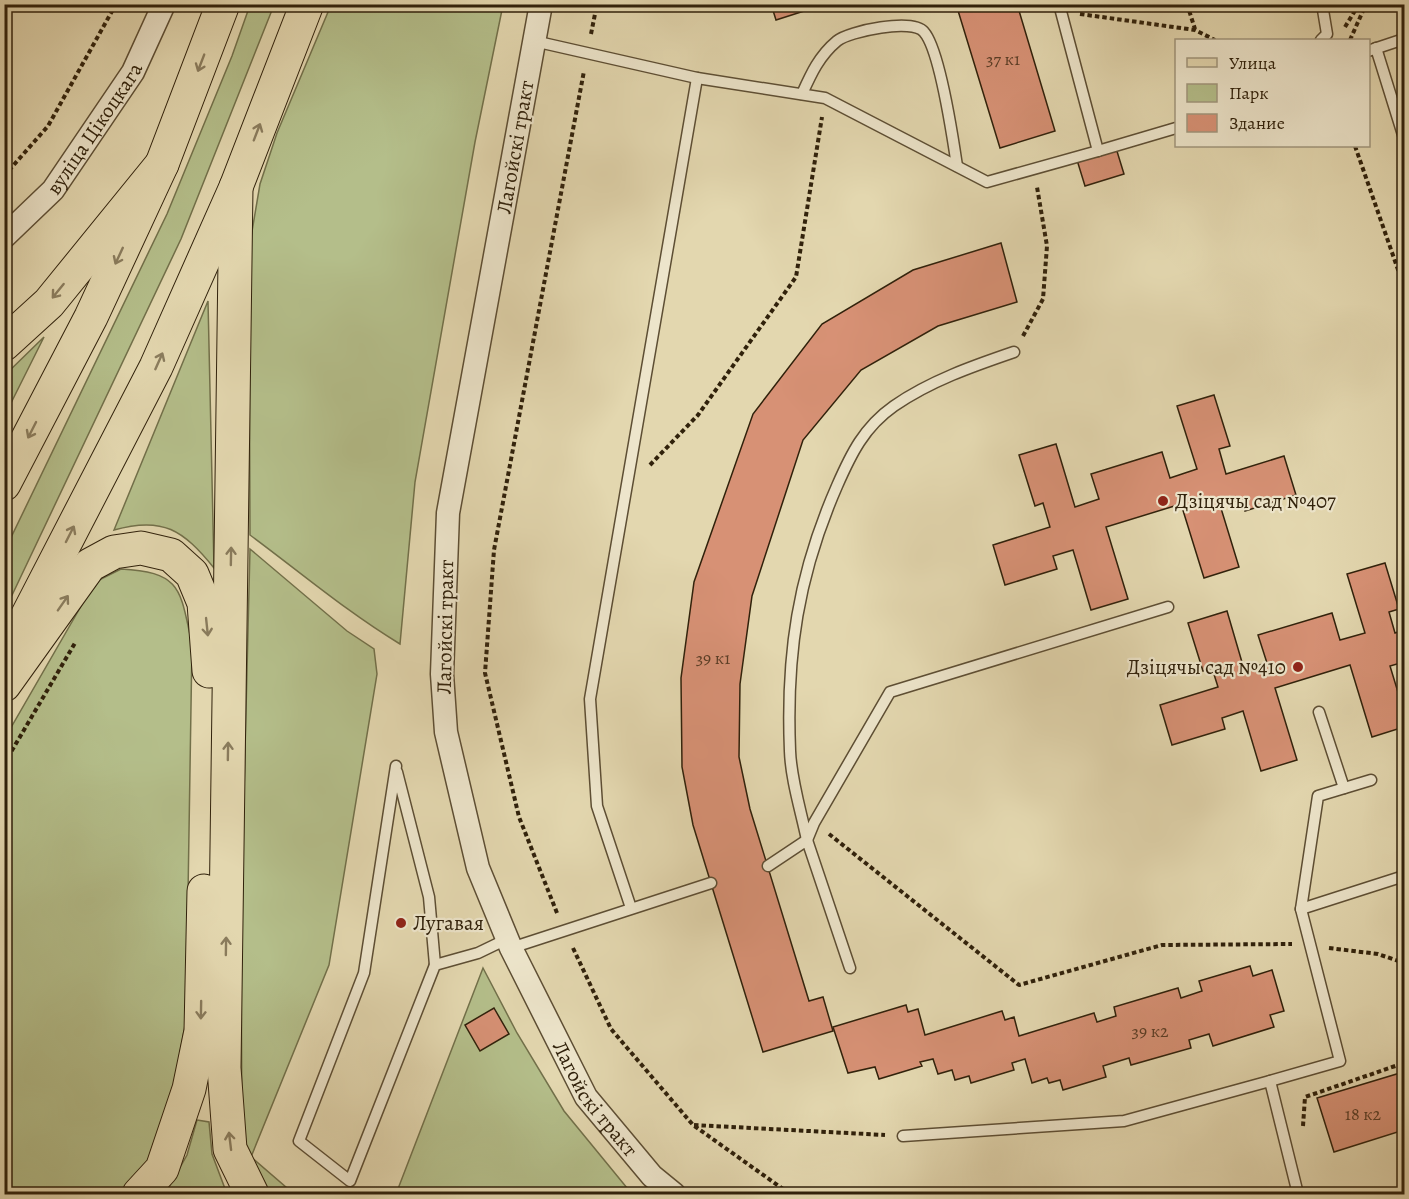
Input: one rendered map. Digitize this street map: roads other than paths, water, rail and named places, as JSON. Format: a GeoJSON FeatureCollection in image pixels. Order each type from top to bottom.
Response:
{"type":"FeatureCollection","features":[{"type":"Feature","properties":{"kind":"main road"},"geometry":{"type":"LineString","coordinates":[[4,484],[91,317],[162,164],[223,4]]}},
{"type":"Feature","properties":{"kind":"main road"},"geometry":{"type":"LineString","coordinates":[[4,661],[156,367],[236,187],[307,4]]}},
{"type":"Feature","properties":{"kind":"main road"},"geometry":{"type":"LineString","coordinates":[[4,344],[49,303],[162,164]]}},
{"type":"Feature","properties":{"kind":"main road"},"geometry":{"type":"LineString","coordinates":[[236,187],[224,1068],[230,1149],[252,1194]]}},
{"type":"Feature","properties":{"kind":"main road"},"geometry":{"type":"LineString","coordinates":[[4,685],[90,565],[114,552],[141,548],[171,555],[192,574],[204,603],[209,650],[201,1031],[189,1089],[162,1169],[139,1194]]}},
{"type":"Feature","properties":{"kind":"street","name":"вуліца Цікоцкага"},"geometry":{"type":"LineString","coordinates":[[4,237],[53,190],[134,72],[164,4]]}},
{"type":"Feature","properties":{"kind":"street","name":"Лагойскі тракт"},"geometry":{"type":"LineString","coordinates":[[541,4],[448,513],[441,674],[446,732],[478,868],[509,944],[586,1097],[652,1176],[674,1194]]}},
{"type":"Feature","properties":{"kind":"lane"},"geometry":{"type":"LineString","coordinates":[[1322,4],[1327,34],[1322,39]]}},
{"type":"Feature","properties":{"kind":"lane"},"geometry":{"type":"LineString","coordinates":[[1060,8],[1098,151]]}},
{"type":"Feature","properties":{"kind":"lane"},"geometry":{"type":"LineString","coordinates":[[802,94],[816,63],[838,39],[886,26],[911,25],[924,31],[933,50],[951,125],[957,165]]}},
{"type":"Feature","properties":{"kind":"lane"},"geometry":{"type":"LineString","coordinates":[[1404,39],[1372,49],[1404,138]]}},
{"type":"Feature","properties":{"kind":"lane"},"geometry":{"type":"LineString","coordinates":[[534,41],[698,78],[825,98],[987,182],[1175,128]]}},
{"type":"Feature","properties":{"kind":"lane"},"geometry":{"type":"LineString","coordinates":[[631,908],[597,806],[590,699],[698,78]]}},
{"type":"Feature","properties":{"kind":"lane"},"geometry":{"type":"LineString","coordinates":[[850,968],[807,840],[790,754],[794,626],[806,567],[825,514],[856,444],[893,407],[957,372],[1014,352]]}},
{"type":"Feature","properties":{"kind":"lane"},"geometry":{"type":"LineString","coordinates":[[768,866],[807,840],[814,823],[890,692],[1168,607]]}},
{"type":"Feature","properties":{"kind":"lane"},"geometry":{"type":"LineString","coordinates":[[1320,712],[1344,788]]}},
{"type":"Feature","properties":{"kind":"lane"},"geometry":{"type":"LineString","coordinates":[[396,766],[429,897],[435,964],[354,1170],[350,1181],[299,1141],[364,973],[396,766]]}},
{"type":"Feature","properties":{"kind":"lane"},"geometry":{"type":"LineString","coordinates":[[905,1136],[1124,1121],[1340,1061],[1301,909],[1318,796],[1371,780]]}},
{"type":"Feature","properties":{"kind":"lane"},"geometry":{"type":"LineString","coordinates":[[1301,909],[1404,876]]}},
{"type":"Feature","properties":{"kind":"lane"},"geometry":{"type":"LineString","coordinates":[[435,964],[564,931],[711,883]]}},
{"type":"Feature","properties":{"kind":"lane"},"geometry":{"type":"LineString","coordinates":[[1270,1081],[1298,1194]]}},
{"type":"Feature","properties":{"kind":"place","name":"Дзіцячы сад №407"},"geometry":{"type":"Point","coordinates":[1163,501]}},
{"type":"Feature","properties":{"kind":"place","name":"Дзіцячы сад №410"},"geometry":{"type":"Point","coordinates":[1298,667]}},
{"type":"Feature","properties":{"kind":"place","name":"Лугавая"},"geometry":{"type":"Point","coordinates":[401,923]}}]}
